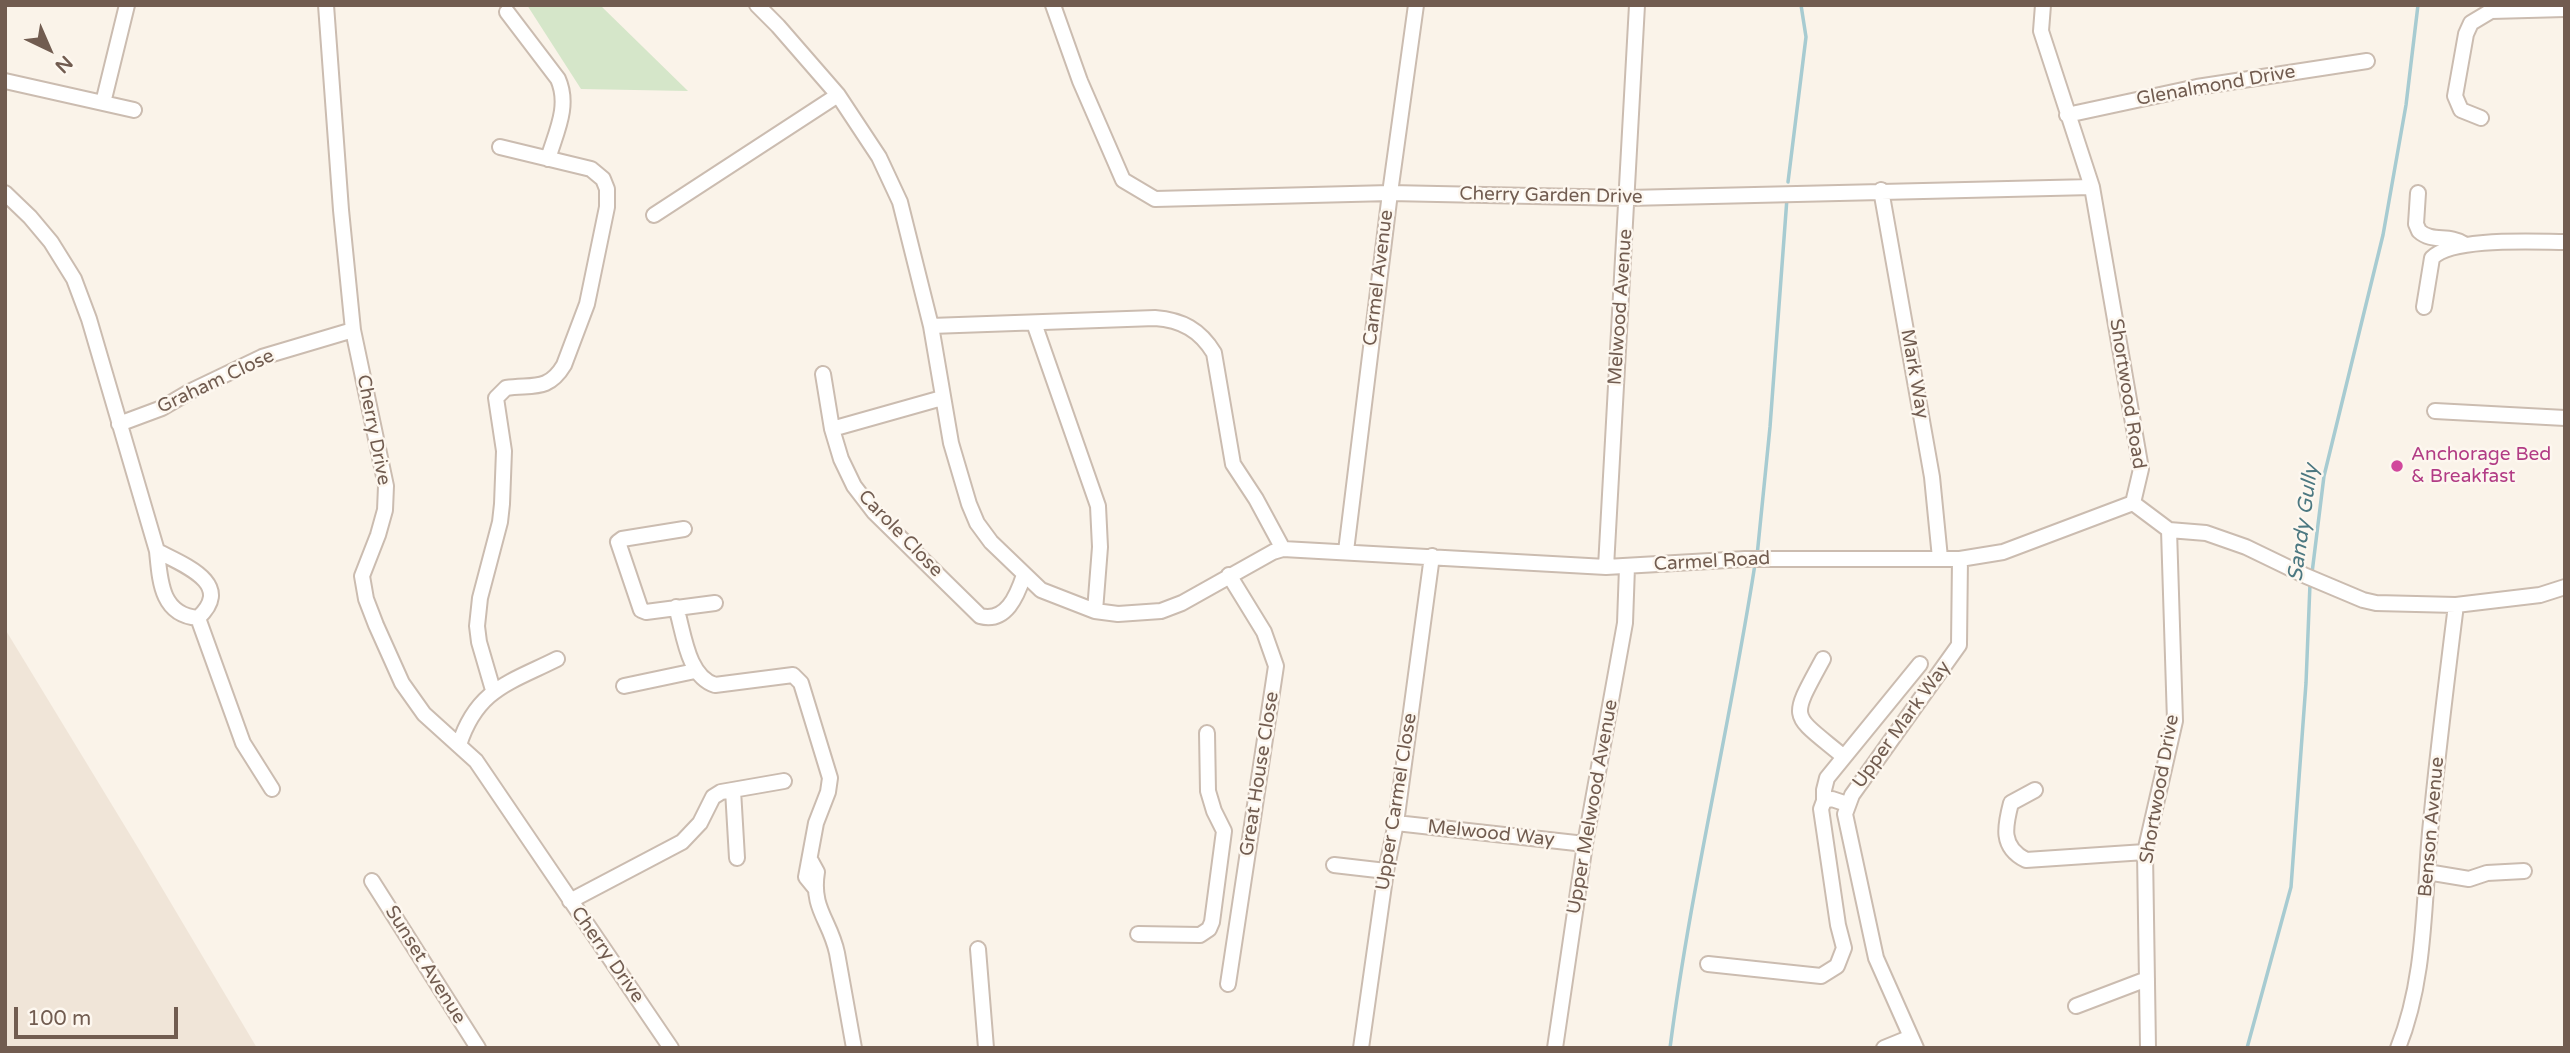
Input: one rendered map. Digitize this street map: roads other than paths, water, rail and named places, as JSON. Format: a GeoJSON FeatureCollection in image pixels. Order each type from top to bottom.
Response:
{"type":"FeatureCollection","features":[{"type":"Feature","properties":{"kind":"street"},"geometry":{"type":"LineString","coordinates":[[103,103],[127,5]]}},
{"type":"Feature","properties":{"kind":"street","name":"Cherry Drive"},"geometry":{"type":"LineString","coordinates":[[326,5],[353,330],[386,486],[381,522],[362,576],[366,599],[402,682],[424,714],[476,761],[671,1048]]}},
{"type":"Feature","properties":{"kind":"street"},"geometry":{"type":"LineString","coordinates":[[757,5],[838,95],[878,156],[900,202],[930,326],[951,443],[969,504],[977,523],[991,542],[1041,590],[1095,611],[1118,614],[1161,611],[1182,603],[1229,575],[1273,552],[1283,550],[1256,499],[1233,464],[1214,354],[1206,340],[1175,319],[930,326]]}},
{"type":"Feature","properties":{"kind":"street","name":"Cherry Garden Drive"},"geometry":{"type":"LineString","coordinates":[[1053,5],[1080,81],[1123,180],[1154,199],[1390,193],[1628,198],[2092,187]]}},
{"type":"Feature","properties":{"kind":"street","name":"Carmel Avenue"},"geometry":{"type":"LineString","coordinates":[[1346,551],[1416,5]]}},
{"type":"Feature","properties":{"kind":"street","name":"Melwood Avenue"},"geometry":{"type":"LineString","coordinates":[[1606,567],[1637,5]]}},
{"type":"Feature","properties":{"kind":"street","name":"Shortwood Road"},"geometry":{"type":"LineString","coordinates":[[2043,5],[2041,31],[2092,187],[2141,469],[2139,487],[2133,503]]}},
{"type":"Feature","properties":{"kind":"street"},"geometry":{"type":"LineString","coordinates":[[2481,118],[2461,110],[2455,96],[2466,34],[2471,23],[2491,11],[2512,8],[2565,9]]}},
{"type":"Feature","properties":{"kind":"street"},"geometry":{"type":"LineString","coordinates":[[507,12],[558,79],[563,90],[562,114],[548,159]]}},
{"type":"Feature","properties":{"kind":"street","name":"Glenalmond Drive"},"geometry":{"type":"LineString","coordinates":[[2067,115],[2197,87],[2367,61]]}},
{"type":"Feature","properties":{"kind":"street"},"geometry":{"type":"LineString","coordinates":[[5,80],[134,110]]}},
{"type":"Feature","properties":{"kind":"street"},"geometry":{"type":"LineString","coordinates":[[654,215],[838,95]]}},
{"type":"Feature","properties":{"kind":"street"},"geometry":{"type":"LineString","coordinates":[[493,690],[477,626],[502,504],[504,451],[496,398],[506,388],[545,384],[559,374],[587,304],[608,197],[603,179],[591,169],[500,147]]}},
{"type":"Feature","properties":{"kind":"street","name":"Mark Way"},"geometry":{"type":"LineString","coordinates":[[1881,190],[1932,477],[1940,558]]}},
{"type":"Feature","properties":{"kind":"street"},"geometry":{"type":"LineString","coordinates":[[5,193],[51,242],[75,279],[157,551],[160,583],[177,612],[186,617],[198,618],[208,609],[212,599],[211,589],[192,569],[157,551]]}},
{"type":"Feature","properties":{"kind":"street"},"geometry":{"type":"LineString","coordinates":[[2418,193],[2416,224],[2419,231],[2432,239],[2458,240],[2465,244]]}},
{"type":"Feature","properties":{"kind":"street"},"geometry":{"type":"LineString","coordinates":[[2424,307],[2432,258],[2442,250],[2465,244],[2565,242]]}},
{"type":"Feature","properties":{"kind":"street"},"geometry":{"type":"LineString","coordinates":[[1034,323],[1097,506],[1100,547],[1095,611]]}},
{"type":"Feature","properties":{"kind":"street","name":"Graham Close"},"geometry":{"type":"LineString","coordinates":[[119,424],[162,408],[262,357],[353,330]]}},
{"type":"Feature","properties":{"kind":"street","name":"Carole Close"},"geometry":{"type":"LineString","coordinates":[[824,374],[832,429],[841,459],[854,486],[874,512],[980,616],[990,618],[1000,615],[1018,594],[1024,575]]}},
{"type":"Feature","properties":{"kind":"street"},"geometry":{"type":"LineString","coordinates":[[832,429],[943,398]]}},
{"type":"Feature","properties":{"kind":"street"},"geometry":{"type":"LineString","coordinates":[[2435,411],[2565,418]]}},
{"type":"Feature","properties":{"kind":"street"},"geometry":{"type":"LineString","coordinates":[[2133,503],[2169,530],[2206,533],[2246,547],[2363,600],[2376,603],[2456,605],[2540,595],[2565,587]]}},
{"type":"Feature","properties":{"kind":"street","name":"Carmel Road"},"geometry":{"type":"LineString","coordinates":[[1283,550],[1346,551],[1606,567],[1745,559],[1960,559],[2003,552],[2133,503]]}},
{"type":"Feature","properties":{"kind":"street"},"geometry":{"type":"LineString","coordinates":[[684,529],[622,538],[618,542],[641,610],[646,612],[715,603]]}},
{"type":"Feature","properties":{"kind":"street","name":"Shortwood Drive"},"geometry":{"type":"LineString","coordinates":[[2148,1048],[2145,852],[2175,721],[2169,530]]}},
{"type":"Feature","properties":{"kind":"street","name":"Upper Carmel Close"},"geometry":{"type":"LineString","coordinates":[[1361,1048],[1386,871],[1396,823],[1432,556]]}},
{"type":"Feature","properties":{"kind":"street","name":"Upper Mark Way"},"geometry":{"type":"LineString","coordinates":[[1914,1042],[1876,958],[1847,825],[1847,804],[1959,645],[1960,559]]}},
{"type":"Feature","properties":{"kind":"street","name":"Upper Melwood Avenue"},"geometry":{"type":"LineString","coordinates":[[1555,1048],[1585,844],[1625,623],[1627,567]]}},
{"type":"Feature","properties":{"kind":"street","name":"Great House Close"},"geometry":{"type":"LineString","coordinates":[[1228,984],[1276,666],[1265,632],[1229,575]]}},
{"type":"Feature","properties":{"kind":"street","name":"Benson Avenue"},"geometry":{"type":"LineString","coordinates":[[2398,1048],[2418,978],[2456,605]]}},
{"type":"Feature","properties":{"kind":"street"},"geometry":{"type":"LineString","coordinates":[[676,607],[695,671],[701,678],[715,685],[789,675],[798,677],[830,778],[828,792],[816,823],[811,861],[817,872],[817,905],[834,939],[854,1048]]}},
{"type":"Feature","properties":{"kind":"street"},"geometry":{"type":"LineString","coordinates":[[198,618],[243,743],[272,789]]}},
{"type":"Feature","properties":{"kind":"street"},"geometry":{"type":"LineString","coordinates":[[459,745],[470,716],[493,690],[557,659]]}},
{"type":"Feature","properties":{"kind":"street"},"geometry":{"type":"LineString","coordinates":[[1823,659],[1800,702],[1799,715],[1806,726],[1844,757]]}},
{"type":"Feature","properties":{"kind":"street"},"geometry":{"type":"LineString","coordinates":[[1708,964],[1821,976],[1837,966],[1844,948],[1838,925],[1821,809],[1827,778],[1920,664]]}},
{"type":"Feature","properties":{"kind":"street"},"geometry":{"type":"LineString","coordinates":[[624,686],[695,671]]}},
{"type":"Feature","properties":{"kind":"street"},"geometry":{"type":"LineString","coordinates":[[1139,934],[1204,934],[1212,922],[1224,831],[1208,791],[1207,733]]}},
{"type":"Feature","properties":{"kind":"street"},"geometry":{"type":"LineString","coordinates":[[570,901],[682,842],[700,823],[713,797],[733,790],[784,781]]}},
{"type":"Feature","properties":{"kind":"street"},"geometry":{"type":"LineString","coordinates":[[733,790],[737,858]]}},
{"type":"Feature","properties":{"kind":"street"},"geometry":{"type":"LineString","coordinates":[[2035,790],[2011,803],[2005,825],[2007,839],[2019,856],[2026,860],[2145,852]]}},
{"type":"Feature","properties":{"kind":"street"},"geometry":{"type":"LineString","coordinates":[[1824,802],[1832,799],[1847,804]]}},
{"type":"Feature","properties":{"kind":"street","name":"Melwood Way"},"geometry":{"type":"LineString","coordinates":[[1396,823],[1585,844]]}},
{"type":"Feature","properties":{"kind":"street"},"geometry":{"type":"LineString","coordinates":[[1334,865],[1386,871]]}},
{"type":"Feature","properties":{"kind":"street"},"geometry":{"type":"LineString","coordinates":[[2427,872],[2469,878],[2487,873],[2524,871]]}},
{"type":"Feature","properties":{"kind":"street","name":"Sunset Avenue"},"geometry":{"type":"LineString","coordinates":[[372,881],[478,1048]]}},
{"type":"Feature","properties":{"kind":"street"},"geometry":{"type":"LineString","coordinates":[[1218,884],[1242,888]]}},
{"type":"Feature","properties":{"kind":"street"},"geometry":{"type":"LineString","coordinates":[[978,949],[986,1048]]}},
{"type":"Feature","properties":{"kind":"street"},"geometry":{"type":"LineString","coordinates":[[2076,1006],[2147,979]]}},
{"type":"Feature","properties":{"kind":"street"},"geometry":{"type":"LineString","coordinates":[[1884,1048],[1914,1042]]}},
{"type":"Feature","properties":{"kind":"waterway"},"geometry":{"type":"LineString","coordinates":[[1788,182],[1806,37],[1801,5]]}},
{"type":"Feature","properties":{"kind":"waterway","name":"Sandy Gully"},"geometry":{"type":"LineString","coordinates":[[2312,573],[2324,476],[2383,235],[2406,105],[2418,5]]}},
{"type":"Feature","properties":{"kind":"waterway"},"geometry":{"type":"LineString","coordinates":[[1757,556],[1770,427],[1787,198]]}},
{"type":"Feature","properties":{"kind":"waterway"},"geometry":{"type":"LineString","coordinates":[[1670,1048],[1689,926],[1755,564]]}},
{"type":"Feature","properties":{"kind":"waterway","name":"Sandy Gully"},"geometry":{"type":"LineString","coordinates":[[2247,1048],[2291,887],[2306,683],[2310,584]]}},
{"type":"Feature","properties":{"kind":"place","name":"Anchorage Bed & Breakfast"},"geometry":{"type":"Point","coordinates":[2397,466]}}]}
